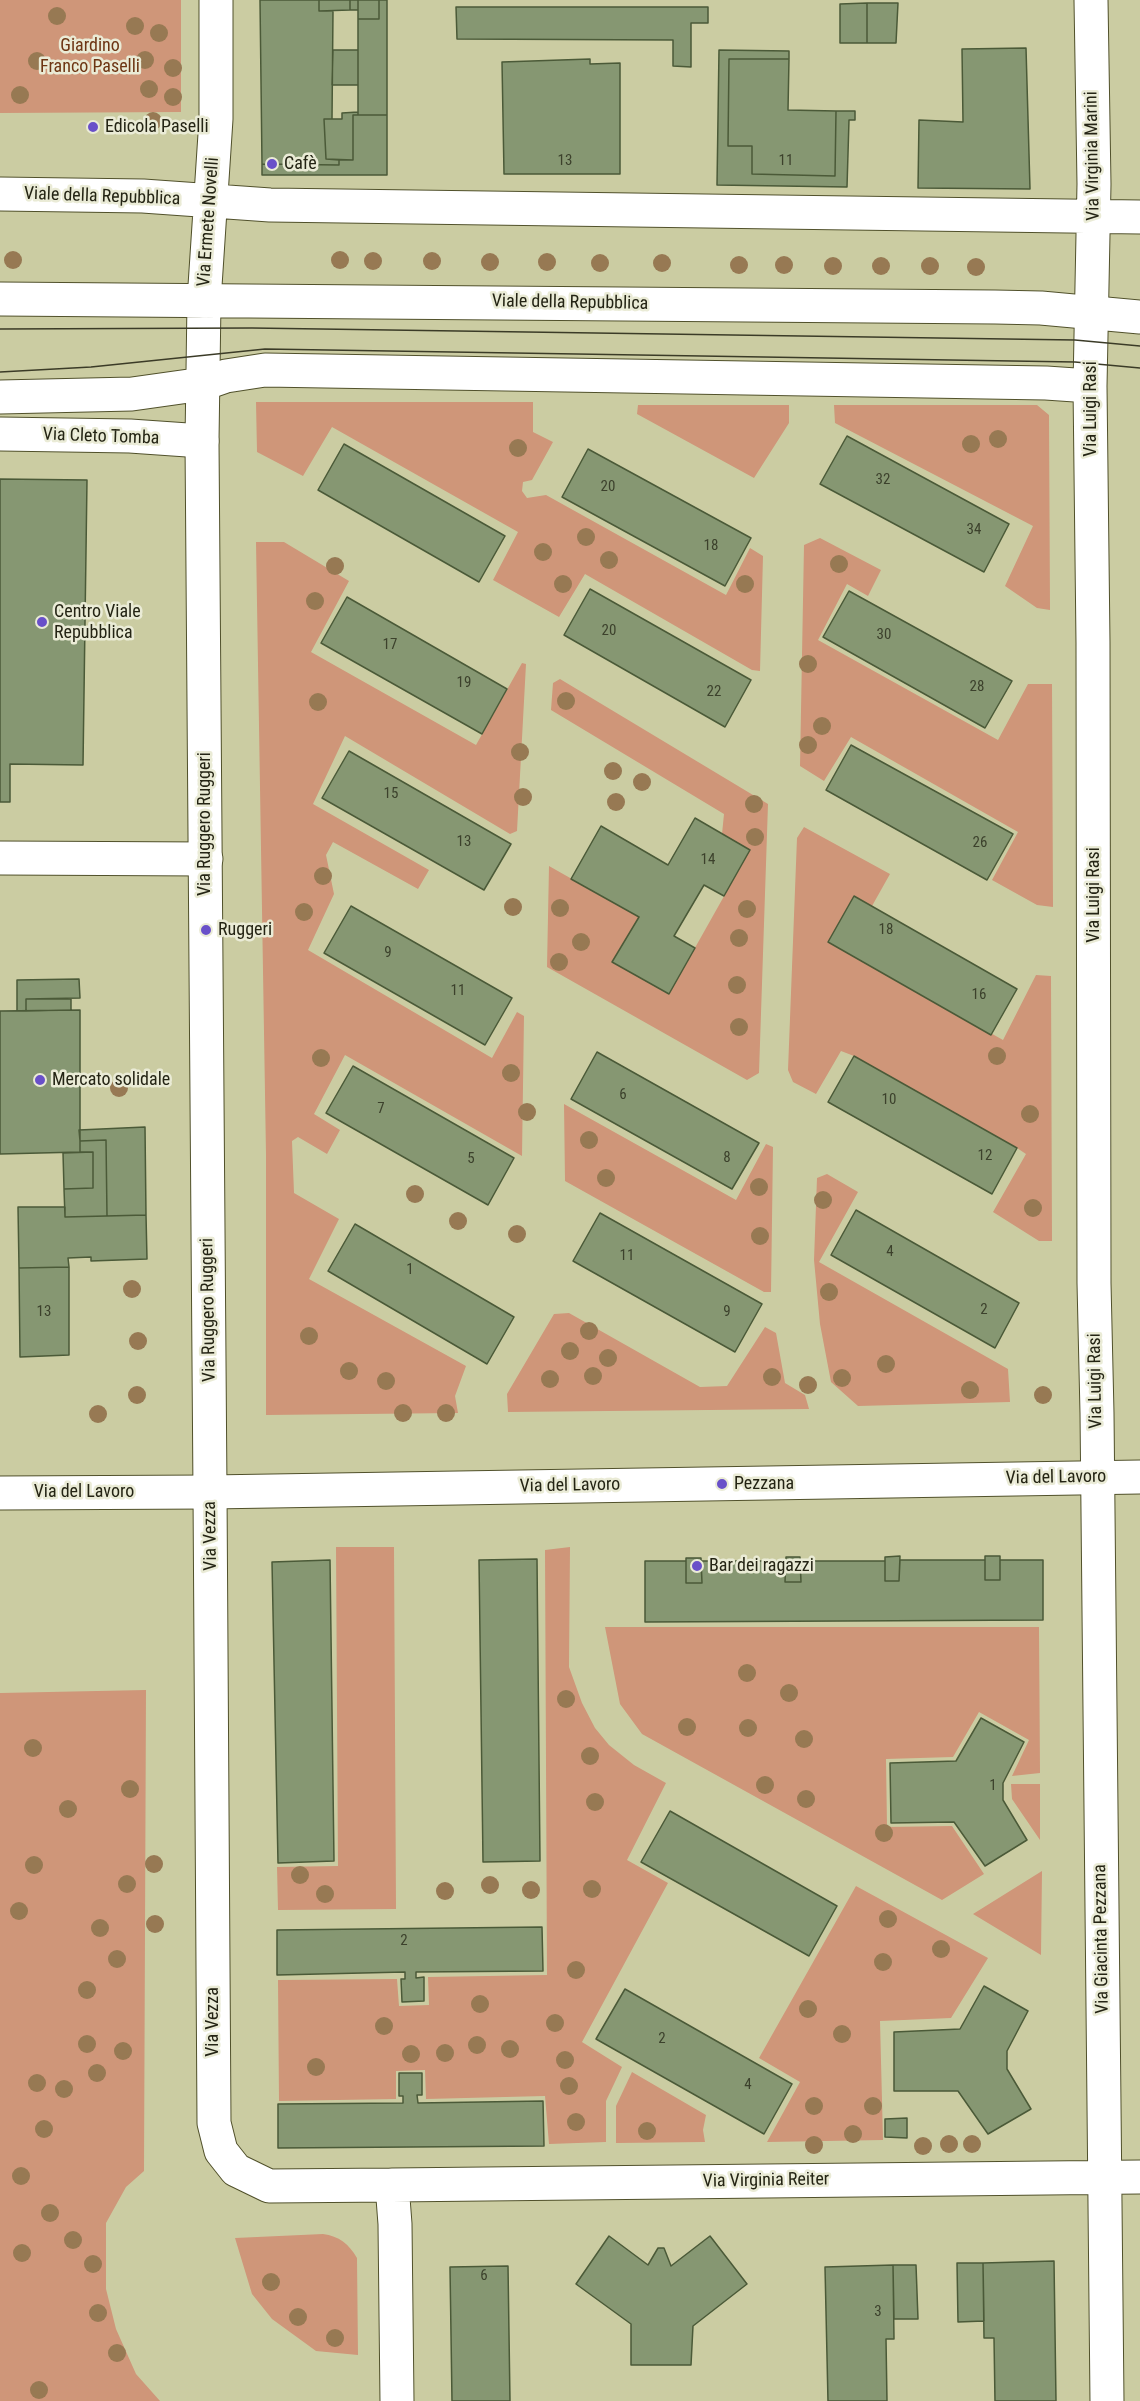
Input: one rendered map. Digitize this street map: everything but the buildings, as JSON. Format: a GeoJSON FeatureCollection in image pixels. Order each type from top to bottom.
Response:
{"type":"FeatureCollection","features":[{"type":"Feature","properties":{"kind":"street","name":"Via Ermete Novelli"},"geometry":{"type":"LineString","coordinates":[[204,301],[216,119],[216,0]]}},
{"type":"Feature","properties":{"kind":"street","name":"Via Virginia Marini"},"geometry":{"type":"LineString","coordinates":[[1090,0],[1094,216],[1092,313]]}},
{"type":"Feature","properties":{"kind":"street","name":"Viale della Repubblica"},"geometry":{"type":"LineString","coordinates":[[0,194],[142,196],[270,205],[1140,217]]}},
{"type":"Feature","properties":{"kind":"street","name":"Viale della Repubblica"},"geometry":{"type":"LineString","coordinates":[[0,299],[995,307],[1140,317]]}},
{"type":"Feature","properties":{"kind":"street","name":"Via Ruggero Ruggeri"},"geometry":{"type":"LineString","coordinates":[[204,301],[202,441],[210,1492]]}},
{"type":"Feature","properties":{"kind":"street","name":"Via Luigi Rasi"},"geometry":{"type":"LineString","coordinates":[[1092,313],[1090,386],[1094,666],[1094,1283],[1098,1478]]}},
{"type":"Feature","properties":{"kind":"street"},"geometry":{"type":"LineString","coordinates":[[0,397],[132,394],[203,384],[226,376],[265,370],[1046,383],[1090,386]]}},
{"type":"Feature","properties":{"kind":"street","name":"Via Cleto Tomba"},"geometry":{"type":"LineString","coordinates":[[0,434],[130,436],[202,441]]}},
{"type":"Feature","properties":{"kind":"street"},"geometry":{"type":"LineString","coordinates":[[0,858],[206,859]]}},
{"type":"Feature","properties":{"kind":"street","name":"Via del Lavoro"},"geometry":{"type":"LineString","coordinates":[[0,1493],[210,1492],[1140,1477]]}},
{"type":"Feature","properties":{"kind":"street","name":"Via Giacinta Pezzana"},"geometry":{"type":"LineString","coordinates":[[1098,1478],[1107,2401]]}},
{"type":"Feature","properties":{"kind":"street","name":"Via Vezza"},"geometry":{"type":"LineString","coordinates":[[210,1492],[214,2124],[221,2151],[236,2170],[269,2186],[392,2185]]}},
{"type":"Feature","properties":{"kind":"street","name":"Via Virginia Reiter"},"geometry":{"type":"LineString","coordinates":[[392,2185],[1140,2176]]}},
{"type":"Feature","properties":{"kind":"street"},"geometry":{"type":"LineString","coordinates":[[392,2185],[395,2224],[397,2401]]}},
{"type":"Feature","properties":{"kind":"green space","name":"Giardino Franco Paselli"},"geometry":{"type":"Polygon","coordinates":[[[0,0],[181,0],[181,112],[0,113],[0,0]]]}},
{"type":"Feature","properties":{"kind":"green space"},"geometry":{"type":"Polygon","coordinates":[[[256,402],[533,402],[533,432],[553,442],[532,480],[523,482],[522,491],[527,498],[546,495],[726,595],[750,548],[763,556],[760,671],[752,670],[585,574],[559,617],[493,580],[518,532],[332,427],[303,476],[257,452],[256,402]]]}},
{"type":"Feature","properties":{"kind":"green space"},"geometry":{"type":"Polygon","coordinates":[[[638,405],[789,405],[789,423],[754,478],[637,414],[638,405]]]}},
{"type":"Feature","properties":{"kind":"green space"},"geometry":{"type":"Polygon","coordinates":[[[834,405],[1037,405],[1049,415],[1050,610],[1037,608],[1005,586],[1033,526],[835,423],[834,405]]]}},
{"type":"Feature","properties":{"kind":"green space"},"geometry":{"type":"Polygon","coordinates":[[[820,538],[881,570],[868,596],[847,584],[818,640],[998,740],[1028,684],[1052,684],[1053,907],[1037,905],[992,880],[1018,832],[851,737],[824,781],[800,766],[804,545],[820,538]]]}},
{"type":"Feature","properties":{"kind":"green space"},"geometry":{"type":"Polygon","coordinates":[[[256,542],[284,542],[349,581],[311,652],[476,745],[522,663],[526,664],[517,831],[510,834],[345,736],[313,804],[429,870],[418,889],[333,842],[326,855],[334,894],[308,950],[492,1058],[517,1012],[524,1016],[522,1156],[345,1055],[314,1114],[340,1130],[327,1154],[298,1137],[292,1141],[294,1193],[339,1219],[309,1279],[466,1366],[455,1396],[458,1413],[266,1415],[266,1155],[256,542]]]}},
{"type":"Feature","properties":{"kind":"green space"},"geometry":{"type":"Polygon","coordinates":[[[560,679],[768,804],[759,1073],[747,1080],[547,967],[549,866],[639,917],[613,962],[669,994],[750,850],[722,834],[724,814],[551,710],[553,683],[560,679]]]}},
{"type":"Feature","properties":{"kind":"green space"},"geometry":{"type":"Polygon","coordinates":[[[804,827],[890,874],[872,906],[854,896],[828,942],[1003,1040],[1036,975],[1051,976],[1052,1241],[1039,1241],[993,1212],[1026,1154],[1017,1148],[854,1056],[841,1051],[816,1094],[793,1082],[788,1070],[797,838],[804,827]]]}},
{"type":"Feature","properties":{"kind":"green space"},"geometry":{"type":"Polygon","coordinates":[[[564,1104],[736,1200],[766,1144],[773,1147],[771,1292],[764,1292],[565,1181],[564,1104]]]}},
{"type":"Feature","properties":{"kind":"green space"},"geometry":{"type":"Polygon","coordinates":[[[827,1174],[858,1192],[819,1262],[1008,1369],[1010,1402],[858,1406],[831,1382],[820,1324],[814,1260],[817,1178],[827,1174]]]}},
{"type":"Feature","properties":{"kind":"green space"},"geometry":{"type":"Polygon","coordinates":[[[569,1313],[700,1387],[727,1386],[765,1327],[776,1333],[785,1383],[805,1395],[809,1409],[508,1412],[507,1394],[554,1314],[569,1313]]]}},
{"type":"Feature","properties":{"kind":"green space"},"geometry":{"type":"Polygon","coordinates":[[[336,1547],[394,1547],[396,1909],[278,1910],[277,1867],[338,1866],[336,1547]]]}},
{"type":"Feature","properties":{"kind":"green space"},"geometry":{"type":"Polygon","coordinates":[[[570,1547],[569,1667],[582,1703],[595,1728],[609,1745],[634,1765],[666,1783],[627,1860],[668,1883],[582,2042],[622,2067],[606,2101],[606,2142],[549,2144],[545,2096],[426,2099],[425,2070],[396,2071],[396,2099],[279,2101],[278,1980],[397,1979],[399,2006],[429,2005],[428,1977],[547,1975],[545,1550],[570,1547]]]}},
{"type":"Feature","properties":{"kind":"green space"},"geometry":{"type":"Polygon","coordinates":[[[605,1627],[1039,1627],[1040,1773],[1012,1776],[1029,1740],[979,1712],[953,1757],[886,1759],[887,1827],[952,1826],[984,1874],[942,1900],[642,1734],[620,1704],[605,1627]]]}},
{"type":"Feature","properties":{"kind":"green space"},"geometry":{"type":"Polygon","coordinates":[[[146,1690],[144,2171],[126,2187],[106,2223],[106,2289],[116,2329],[136,2374],[160,2401],[0,2401],[0,1693],[146,1690]]]}},
{"type":"Feature","properties":{"kind":"green space"},"geometry":{"type":"Polygon","coordinates":[[[1011,1784],[1040,1784],[1040,1840],[1012,1799],[1011,1784]]]}},
{"type":"Feature","properties":{"kind":"green space"},"geometry":{"type":"Polygon","coordinates":[[[1042,1871],[1041,1955],[973,1914],[1042,1871]]]}},
{"type":"Feature","properties":{"kind":"green space"},"geometry":{"type":"Polygon","coordinates":[[[856,1886],[988,1958],[951,2018],[880,2021],[883,2140],[767,2142],[800,2082],[759,2058],[856,1886]]]}},
{"type":"Feature","properties":{"kind":"green space"},"geometry":{"type":"Polygon","coordinates":[[[632,2072],[706,2115],[703,2130],[705,2142],[616,2143],[616,2106],[632,2072]]]}},
{"type":"Feature","properties":{"kind":"green space"},"geometry":{"type":"Polygon","coordinates":[[[323,2234],[343,2242],[357,2258],[358,2355],[316,2351],[272,2319],[252,2294],[235,2238],[323,2234]]]}},
{"type":"Feature","properties":{"kind":"tram line"},"geometry":{"type":"LineString","coordinates":[[0,329],[252,328],[1075,340],[1140,346]]}},
{"type":"Feature","properties":{"kind":"tram line"},"geometry":{"type":"LineString","coordinates":[[0,372],[91,367],[265,349],[1075,362],[1140,368]]}},
{"type":"Feature","properties":{"kind":"place","name":"Edicola Paselli"},"geometry":{"type":"Point","coordinates":[93,127]}},
{"type":"Feature","properties":{"kind":"place","name":"Cafè"},"geometry":{"type":"Point","coordinates":[272,164]}},
{"type":"Feature","properties":{"kind":"place","name":"Centro Viale Repubblica"},"geometry":{"type":"Point","coordinates":[42,622]}},
{"type":"Feature","properties":{"kind":"place","name":"Ruggeri"},"geometry":{"type":"Point","coordinates":[206,930]}},
{"type":"Feature","properties":{"kind":"place","name":"Mercato solidale"},"geometry":{"type":"Point","coordinates":[40,1080]}},
{"type":"Feature","properties":{"kind":"place","name":"Pezzana"},"geometry":{"type":"Point","coordinates":[722,1484]}},
{"type":"Feature","properties":{"kind":"place","name":"Bar dei ragazzi"},"geometry":{"type":"Point","coordinates":[697,1566]}}]}
